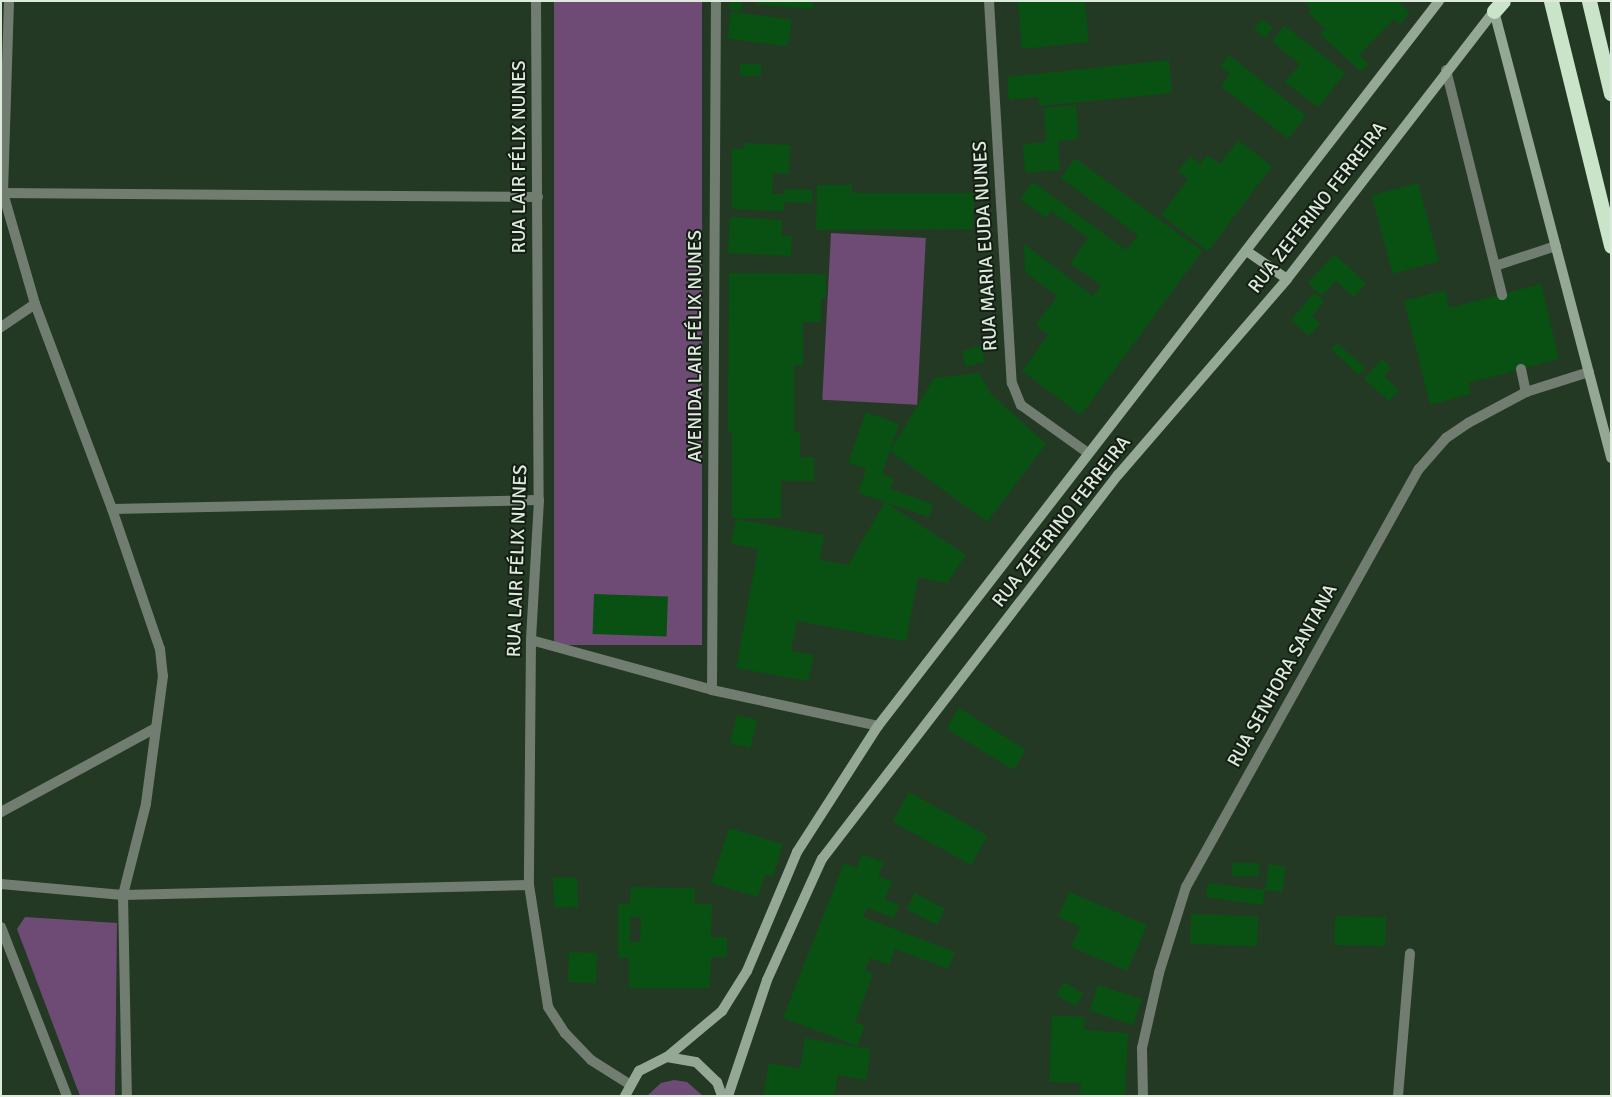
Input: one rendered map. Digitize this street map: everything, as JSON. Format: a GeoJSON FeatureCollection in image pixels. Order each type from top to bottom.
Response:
{"type":"FeatureCollection","features":[{"type":"Feature","properties":{"kind":"highway"},"geometry":{"type":"LineString","coordinates":[[1551,1],[1611,246]]}},
{"type":"Feature","properties":{"kind":"highway"},"geometry":{"type":"LineString","coordinates":[[1589,1],[1611,92]]}},
{"type":"Feature","properties":{"kind":"main road","name":"RUA ZEFERINO FERREIRA"},"geometry":{"type":"LineString","coordinates":[[629,1084],[639,1071],[667,1057],[722,1011],[747,971],[797,852],[878,726],[1088,453],[1248,252],[1439,1]]}},
{"type":"Feature","properties":{"kind":"main road","name":"RUA ZEFERINO FERREIRA"},"geometry":{"type":"LineString","coordinates":[[728,1096],[767,980],[822,859],[1118,476],[1287,279],[1496,5]]}},
{"type":"Feature","properties":{"kind":"main road"},"geometry":{"type":"LineString","coordinates":[[1496,5],[1611,458]]}},
{"type":"Feature","properties":{"kind":"main road"},"geometry":{"type":"LineString","coordinates":[[1248,252],[1287,279]]}},
{"type":"Feature","properties":{"kind":"main road"},"geometry":{"type":"LineString","coordinates":[[667,1057],[696,1062],[712,1076],[722,1096]]}},
{"type":"Feature","properties":{"kind":"main road"},"geometry":{"type":"LineString","coordinates":[[625,1096],[629,1084]]}},
{"type":"Feature","properties":{"kind":"street"},"geometry":{"type":"LineString","coordinates":[[9,1],[2,193],[35,304],[112,509],[160,649],[163,676],[154,729],[146,804],[123,895],[127,1096]]}},
{"type":"Feature","properties":{"kind":"street","name":"RUA LAIR FÉLIX NUNES"},"geometry":{"type":"LineString","coordinates":[[536,1],[539,500],[531,640],[529,885],[548,1007],[565,1033],[591,1060],[629,1084]]}},
{"type":"Feature","properties":{"kind":"street","name":"AVENIDA LAIR FÉLIX NUNES"},"geometry":{"type":"LineString","coordinates":[[712,690],[716,1]]}},
{"type":"Feature","properties":{"kind":"street","name":"RUA MARIA EUDA NUNES"},"geometry":{"type":"LineString","coordinates":[[989,1],[1012,384],[1022,405],[1088,453]]}},
{"type":"Feature","properties":{"kind":"street"},"geometry":{"type":"LineString","coordinates":[[1446,70],[1502,295]]}},
{"type":"Feature","properties":{"kind":"street"},"geometry":{"type":"LineString","coordinates":[[2,193],[538,197]]}},
{"type":"Feature","properties":{"kind":"street"},"geometry":{"type":"LineString","coordinates":[[1495,266],[1556,246]]}},
{"type":"Feature","properties":{"kind":"street"},"geometry":{"type":"LineString","coordinates":[[1,326],[35,304]]}},
{"type":"Feature","properties":{"kind":"street"},"geometry":{"type":"LineString","coordinates":[[1521,369],[1526,392]]}},
{"type":"Feature","properties":{"kind":"street","name":"RUA SENHORA SANTANA"},"geometry":{"type":"LineString","coordinates":[[1143,1096],[1142,1048],[1159,973],[1186,887],[1418,469],[1446,438],[1526,392],[1589,372]]}},
{"type":"Feature","properties":{"kind":"street"},"geometry":{"type":"LineString","coordinates":[[112,509],[539,500]]}},
{"type":"Feature","properties":{"kind":"street"},"geometry":{"type":"LineString","coordinates":[[531,640],[712,690],[878,726]]}},
{"type":"Feature","properties":{"kind":"street"},"geometry":{"type":"LineString","coordinates":[[1,812],[154,729]]}},
{"type":"Feature","properties":{"kind":"street"},"geometry":{"type":"LineString","coordinates":[[1,884],[123,895],[529,885]]}},
{"type":"Feature","properties":{"kind":"street"},"geometry":{"type":"LineString","coordinates":[[1,927],[67,1096]]}},
{"type":"Feature","properties":{"kind":"street"},"geometry":{"type":"LineString","coordinates":[[1398,1096],[1410,954]]}},
{"type":"Feature","properties":{"kind":"shaded area"},"geometry":{"type":"Polygon","coordinates":[[[554,1],[702,1],[702,645],[554,645],[554,1]]]}},
{"type":"Feature","properties":{"kind":"shaded area"},"geometry":{"type":"Polygon","coordinates":[[[831,233],[926,238],[917,405],[822,400],[831,233]]]}},
{"type":"Feature","properties":{"kind":"shaded area"},"geometry":{"type":"Polygon","coordinates":[[[25,917],[117,923],[115,1096],[80,1096],[17,929],[25,917]]]}},
{"type":"Feature","properties":{"kind":"shaded area"},"geometry":{"type":"Polygon","coordinates":[[[674,1080],[687,1082],[703,1096],[647,1096],[661,1083],[674,1080]]]}},
{"type":"Feature","properties":{"kind":"building"},"geometry":{"type":"Polygon","coordinates":[[[730,1],[742,1],[741,11],[729,9],[730,1]]]}},
{"type":"Feature","properties":{"kind":"building"},"geometry":{"type":"Polygon","coordinates":[[[757,1],[813,1],[813,9],[756,4],[757,1]]]}},
{"type":"Feature","properties":{"kind":"building"},"geometry":{"type":"Polygon","coordinates":[[[1018,1],[1085,1],[1089,42],[1022,49],[1018,1]]]}},
{"type":"Feature","properties":{"kind":"building"},"geometry":{"type":"Polygon","coordinates":[[[1303,1],[1398,1],[1410,13],[1400,24],[1394,19],[1359,55],[1369,64],[1361,72],[1320,34],[1325,29],[1308,13],[1312,9],[1303,1]]]}},
{"type":"Feature","properties":{"kind":"building"},"geometry":{"type":"Polygon","coordinates":[[[731,12],[792,19],[788,46],[728,39],[731,12]]]}},
{"type":"Feature","properties":{"kind":"building"},"geometry":{"type":"Polygon","coordinates":[[[1262,19],[1273,28],[1265,38],[1254,29],[1262,19]]]}},
{"type":"Feature","properties":{"kind":"building"},"geometry":{"type":"Polygon","coordinates":[[[1284,25],[1345,73],[1318,107],[1285,82],[1300,64],[1272,42],[1284,25]]]}},
{"type":"Feature","properties":{"kind":"building"},"geometry":{"type":"Polygon","coordinates":[[[1229,55],[1306,116],[1288,139],[1221,86],[1230,74],[1220,66],[1229,55]]]}},
{"type":"Feature","properties":{"kind":"building"},"geometry":{"type":"Polygon","coordinates":[[[1169,60],[1172,93],[1039,106],[1038,97],[1009,100],[1007,77],[1169,60]]]}},
{"type":"Feature","properties":{"kind":"building"},"geometry":{"type":"Polygon","coordinates":[[[740,64],[761,64],[761,76],[740,76],[740,64]]]}},
{"type":"Feature","properties":{"kind":"building"},"geometry":{"type":"Polygon","coordinates":[[[1076,105],[1079,139],[1058,141],[1060,170],[1025,173],[1023,144],[1046,142],[1044,108],[1076,105]]]}},
{"type":"Feature","properties":{"kind":"building"},"geometry":{"type":"Polygon","coordinates":[[[1238,140],[1272,166],[1208,251],[1161,215],[1188,179],[1178,171],[1190,156],[1200,164],[1207,155],[1220,164],[1238,140]]]}},
{"type":"Feature","properties":{"kind":"building"},"geometry":{"type":"Polygon","coordinates":[[[744,143],[790,145],[789,174],[773,173],[772,194],[784,194],[784,189],[812,190],[812,203],[784,202],[784,211],[732,209],[732,148],[744,149],[744,143]]]}},
{"type":"Feature","properties":{"kind":"building"},"geometry":{"type":"Polygon","coordinates":[[[1075,158],[1202,251],[1081,415],[1022,371],[1048,335],[1036,325],[1057,296],[1025,272],[1024,244],[1093,296],[1101,285],[1070,263],[1088,238],[1051,211],[1046,218],[1020,199],[1033,182],[1126,250],[1138,235],[1061,178],[1075,158]]]}},
{"type":"Feature","properties":{"kind":"building"},"geometry":{"type":"Polygon","coordinates":[[[1418,183],[1439,261],[1393,274],[1372,195],[1418,183]]]}},
{"type":"Feature","properties":{"kind":"building"},"geometry":{"type":"Polygon","coordinates":[[[817,185],[852,185],[852,193],[974,193],[973,229],[816,230],[817,185]]]}},
{"type":"Feature","properties":{"kind":"building"},"geometry":{"type":"Polygon","coordinates":[[[730,217],[782,220],[782,236],[792,236],[791,256],[728,253],[730,217]]]}},
{"type":"Feature","properties":{"kind":"building"},"geometry":{"type":"Polygon","coordinates":[[[1334,254],[1366,283],[1354,297],[1336,281],[1322,296],[1308,283],[1334,254]]]}},
{"type":"Feature","properties":{"kind":"building"},"geometry":{"type":"Polygon","coordinates":[[[729,273],[826,274],[826,298],[821,298],[821,322],[803,322],[803,366],[794,365],[794,432],[800,432],[800,457],[814,457],[814,481],[781,481],[781,518],[732,518],[732,432],[728,432],[729,273]]]}},
{"type":"Feature","properties":{"kind":"building"},"geometry":{"type":"Polygon","coordinates":[[[1541,284],[1559,359],[1468,383],[1471,394],[1430,405],[1404,301],[1445,290],[1449,308],[1541,284]]]}},
{"type":"Feature","properties":{"kind":"building"},"geometry":{"type":"Polygon","coordinates":[[[1314,293],[1324,301],[1312,316],[1320,323],[1309,336],[1291,320],[1314,293]]]}},
{"type":"Feature","properties":{"kind":"building"},"geometry":{"type":"Polygon","coordinates":[[[1337,343],[1366,368],[1359,375],[1331,349],[1337,343]]]}},
{"type":"Feature","properties":{"kind":"building"},"geometry":{"type":"Polygon","coordinates":[[[981,346],[985,361],[966,367],[962,351],[981,346]]]}},
{"type":"Feature","properties":{"kind":"building"},"geometry":{"type":"Polygon","coordinates":[[[1382,359],[1391,368],[1384,376],[1399,390],[1389,401],[1364,379],[1382,359]]]}},
{"type":"Feature","properties":{"kind":"building"},"geometry":{"type":"Polygon","coordinates":[[[979,373],[991,394],[1046,444],[987,522],[890,451],[934,378],[979,373]]]}},
{"type":"Feature","properties":{"kind":"building"},"geometry":{"type":"Polygon","coordinates":[[[866,412],[899,424],[882,474],[894,478],[890,489],[933,504],[929,517],[858,493],[866,469],[848,463],[866,412]]]}},
{"type":"Feature","properties":{"kind":"building"},"geometry":{"type":"Polygon","coordinates":[[[885,502],[966,555],[947,583],[918,577],[906,641],[797,621],[791,651],[814,655],[808,681],[736,668],[758,549],[731,544],[736,519],[824,535],[820,560],[848,565],[885,502]]]}},
{"type":"Feature","properties":{"kind":"building"},"geometry":{"type":"Polygon","coordinates":[[[594,594],[668,597],[667,637],[593,634],[594,594]]]}},
{"type":"Feature","properties":{"kind":"building"},"geometry":{"type":"Polygon","coordinates":[[[959,708],[1026,750],[1013,770],[946,728],[959,708]]]}},
{"type":"Feature","properties":{"kind":"building"},"geometry":{"type":"Polygon","coordinates":[[[737,715],[757,720],[750,748],[730,743],[737,715]]]}},
{"type":"Feature","properties":{"kind":"building"},"geometry":{"type":"Polygon","coordinates":[[[909,792],[988,836],[971,865],[893,822],[909,792]]]}},
{"type":"Feature","properties":{"kind":"building"},"geometry":{"type":"Polygon","coordinates":[[[729,828],[783,844],[773,877],[765,874],[758,897],[711,883],[729,828]]]}},
{"type":"Feature","properties":{"kind":"building"},"geometry":{"type":"Polygon","coordinates":[[[862,854],[884,862],[878,876],[892,881],[885,899],[899,905],[894,918],[867,908],[863,917],[955,952],[948,969],[895,949],[889,965],[870,958],[865,971],[873,974],[855,1022],[865,1026],[857,1046],[783,1018],[844,863],[857,868],[862,854]]]}},
{"type":"Feature","properties":{"kind":"building"},"geometry":{"type":"Polygon","coordinates":[[[1232,863],[1259,863],[1259,876],[1232,876],[1232,863]]]}},
{"type":"Feature","properties":{"kind":"building"},"geometry":{"type":"Polygon","coordinates":[[[1269,864],[1286,867],[1282,892],[1265,890],[1269,864]]]}},
{"type":"Feature","properties":{"kind":"building"},"geometry":{"type":"Polygon","coordinates":[[[577,877],[578,907],[554,908],[553,878],[577,877]]]}},
{"type":"Feature","properties":{"kind":"building"},"geometry":{"type":"Polygon","coordinates":[[[1208,883],[1265,890],[1263,905],[1206,897],[1208,883]]]}},
{"type":"Feature","properties":{"kind":"building"},"geometry":{"type":"Polygon","coordinates":[[[631,887],[695,888],[695,904],[712,904],[711,937],[727,937],[727,957],[711,957],[710,988],[629,988],[629,958],[618,958],[618,904],[630,904],[631,887]],[[630,917],[630,942],[640,942],[641,917],[630,917]]]}},
{"type":"Feature","properties":{"kind":"building"},"geometry":{"type":"Polygon","coordinates":[[[1069,892],[1147,925],[1127,971],[1071,947],[1080,927],[1058,917],[1069,892]]]}},
{"type":"Feature","properties":{"kind":"building"},"geometry":{"type":"Polygon","coordinates":[[[915,893],[945,909],[937,925],[907,909],[915,893]]]}},
{"type":"Feature","properties":{"kind":"building"},"geometry":{"type":"Polygon","coordinates":[[[1191,914],[1258,916],[1257,946],[1190,944],[1191,914]]]}},
{"type":"Feature","properties":{"kind":"building"},"geometry":{"type":"Polygon","coordinates":[[[1335,916],[1386,917],[1385,946],[1334,945],[1335,916]]]}},
{"type":"Feature","properties":{"kind":"building"},"geometry":{"type":"Polygon","coordinates":[[[569,952],[597,953],[596,983],[568,982],[569,952]]]}},
{"type":"Feature","properties":{"kind":"building"},"geometry":{"type":"Polygon","coordinates":[[[1064,982],[1083,993],[1076,1006],[1056,995],[1064,982]]]}},
{"type":"Feature","properties":{"kind":"building"},"geometry":{"type":"Polygon","coordinates":[[[1098,985],[1142,999],[1133,1025],[1090,1011],[1098,985]]]}},
{"type":"Feature","properties":{"kind":"building"},"geometry":{"type":"Polygon","coordinates":[[[1052,1015],[1085,1017],[1084,1030],[1128,1033],[1125,1096],[1080,1096],[1081,1083],[1049,1082],[1052,1015]]]}},
{"type":"Feature","properties":{"kind":"building"},"geometry":{"type":"Polygon","coordinates":[[[805,1038],[871,1049],[866,1080],[838,1075],[834,1096],[763,1096],[769,1063],[800,1069],[805,1038]]]}}]}
